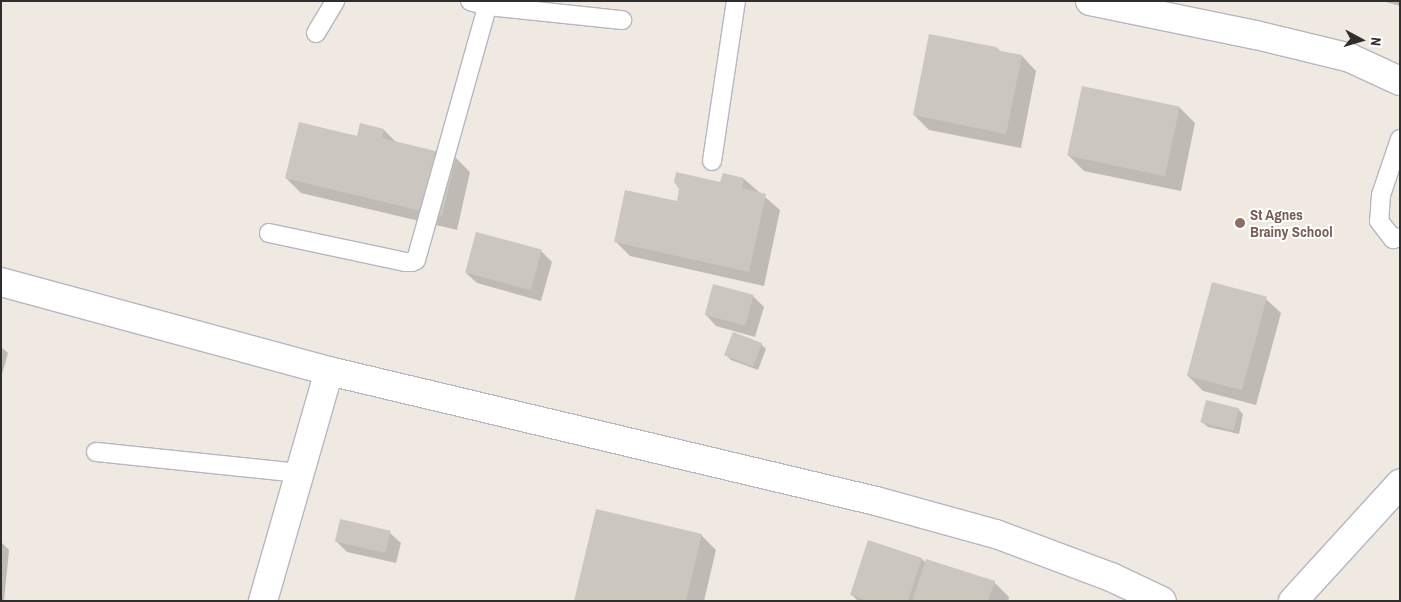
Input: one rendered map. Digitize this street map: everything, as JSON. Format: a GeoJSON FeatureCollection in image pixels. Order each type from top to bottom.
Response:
{"type":"FeatureCollection","features":[{"type":"Feature","properties":{"kind":"street"},"geometry":{"type":"LineString","coordinates":[[1090,1],[1256,35],[1350,58],[1400,81]]}},
{"type":"Feature","properties":{"kind":"street"},"geometry":{"type":"LineString","coordinates":[[1,282],[329,371],[876,501],[996,534],[1110,578],[1162,601]]}},
{"type":"Feature","properties":{"kind":"street"},"geometry":{"type":"LineString","coordinates":[[263,601],[329,371]]}},
{"type":"Feature","properties":{"kind":"street"},"geometry":{"type":"LineString","coordinates":[[1293,601],[1400,484]]}},
{"type":"Feature","properties":{"kind":"lane"},"geometry":{"type":"LineString","coordinates":[[316,34],[335,1]]}},
{"type":"Feature","properties":{"kind":"lane"},"geometry":{"type":"LineString","coordinates":[[470,1],[622,20]]}},
{"type":"Feature","properties":{"kind":"lane"},"geometry":{"type":"LineString","coordinates":[[712,162],[736,1]]}},
{"type":"Feature","properties":{"kind":"lane"},"geometry":{"type":"LineString","coordinates":[[269,233],[405,262],[416,260],[489,4]]}},
{"type":"Feature","properties":{"kind":"lane"},"geometry":{"type":"LineString","coordinates":[[1400,140],[1381,195],[1379,221],[1393,238],[1400,237]]}},
{"type":"Feature","properties":{"kind":"lane"},"geometry":{"type":"LineString","coordinates":[[96,452],[300,473]]}},
{"type":"Feature","properties":{"kind":"building"},"geometry":{"type":"Polygon","coordinates":[[[929,34],[996,47],[1001,51],[1022,55],[1006,134],[913,115],[929,34]]]}},
{"type":"Feature","properties":{"kind":"building"},"geometry":{"type":"Polygon","coordinates":[[[1082,86],[1180,107],[1165,176],[1067,155],[1082,86]]]}},
{"type":"Feature","properties":{"kind":"building"},"geometry":{"type":"Polygon","coordinates":[[[299,122],[357,136],[360,123],[384,129],[382,138],[456,156],[442,216],[285,178],[299,122]]]}},
{"type":"Feature","properties":{"kind":"building"},"geometry":{"type":"Polygon","coordinates":[[[676,172],[720,182],[723,173],[744,178],[742,188],[766,194],[749,272],[614,242],[625,190],[677,201],[679,189],[674,182],[676,172]]]}},
{"type":"Feature","properties":{"kind":"building"},"geometry":{"type":"Polygon","coordinates":[[[476,232],[542,250],[531,290],[465,273],[476,232]]]}},
{"type":"Feature","properties":{"kind":"building"},"geometry":{"type":"Polygon","coordinates":[[[1212,282],[1267,297],[1242,390],[1187,376],[1212,282]]]}},
{"type":"Feature","properties":{"kind":"building"},"geometry":{"type":"Polygon","coordinates":[[[713,284],[754,295],[745,326],[705,315],[713,284]]]}},
{"type":"Feature","properties":{"kind":"building"},"geometry":{"type":"Polygon","coordinates":[[[733,332],[762,343],[753,366],[724,355],[733,332]]]}},
{"type":"Feature","properties":{"kind":"building"},"geometry":{"type":"Polygon","coordinates":[[[1206,400],[1239,408],[1233,431],[1200,422],[1206,400]]]}},
{"type":"Feature","properties":{"kind":"building"},"geometry":{"type":"Polygon","coordinates":[[[596,509],[702,534],[686,601],[574,601],[596,509]]]}},
{"type":"Feature","properties":{"kind":"building"},"geometry":{"type":"Polygon","coordinates":[[[340,519],[391,531],[385,553],[335,541],[340,519]]]}},
{"type":"Feature","properties":{"kind":"building"},"geometry":{"type":"Polygon","coordinates":[[[868,540],[922,558],[908,601],[869,601],[850,595],[868,540]]]}},
{"type":"Feature","properties":{"kind":"building"},"geometry":{"type":"Polygon","coordinates":[[[926,559],[995,581],[988,601],[912,601],[926,559]]]}},
{"type":"Feature","properties":{"kind":"place","name":"St Agnes Brainy School"},"geometry":{"type":"Point","coordinates":[1240,223]}}]}
